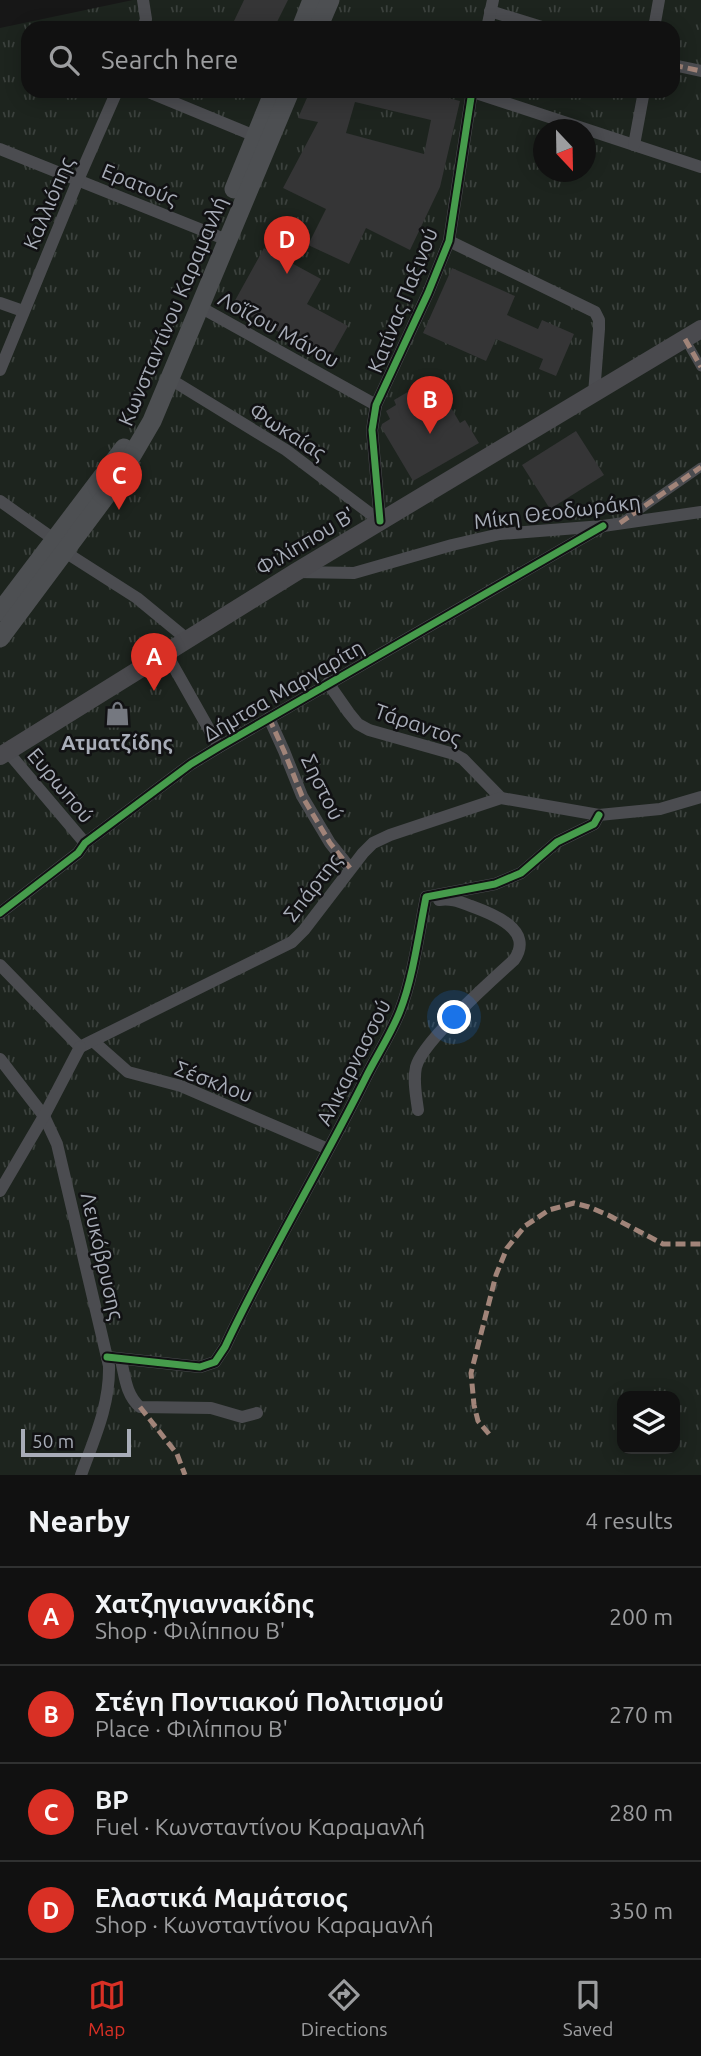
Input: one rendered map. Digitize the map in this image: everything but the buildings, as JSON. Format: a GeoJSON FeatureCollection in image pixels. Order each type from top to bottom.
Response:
{"type":"FeatureCollection","features":[{"type":"Feature","properties":{"kind":"main road"},"geometry":{"type":"LineString","coordinates":[[303,21],[313,0]]}},
{"type":"Feature","properties":{"kind":"main road"},"geometry":{"type":"LineString","coordinates":[[321,21],[330,0]]}},
{"type":"Feature","properties":{"kind":"main road","name":"Κωνσταντίνου Καραμανλή"},"geometry":{"type":"LineString","coordinates":[[0,612],[126,468],[152,422],[200,307],[255,136],[271,98]]}},
{"type":"Feature","properties":{"kind":"main road","name":"Κωνσταντίνου Καραμανλή"},"geometry":{"type":"LineString","coordinates":[[0,638],[130,436],[287,98]]}},
{"type":"Feature","properties":{"kind":"main road","name":"Φιλίππου Β'"},"geometry":{"type":"LineString","coordinates":[[2,752],[701,329]]}},
{"type":"Feature","properties":{"kind":"street"},"geometry":{"type":"LineString","coordinates":[[143,0],[145,21]]}},
{"type":"Feature","properties":{"kind":"street"},"geometry":{"type":"LineString","coordinates":[[655,21],[659,0]]}},
{"type":"Feature","properties":{"kind":"street"},"geometry":{"type":"LineString","coordinates":[[491,6],[528,21]]}},
{"type":"Feature","properties":{"kind":"street"},"geometry":{"type":"LineString","coordinates":[[680,66],[701,71]]}},
{"type":"Feature","properties":{"kind":"street","name":"Καλλιόπης"},"geometry":{"type":"LineString","coordinates":[[0,370],[114,98]]}},
{"type":"Feature","properties":{"kind":"street"},"geometry":{"type":"LineString","coordinates":[[163,98],[255,136]]}},
{"type":"Feature","properties":{"kind":"street","name":"Κατίνας Παξινού"},"geometry":{"type":"LineString","coordinates":[[380,521],[372,430],[376,405],[449,241],[471,98]]}},
{"type":"Feature","properties":{"kind":"street"},"geometry":{"type":"LineString","coordinates":[[493,98],[701,167]]}},
{"type":"Feature","properties":{"kind":"street"},"geometry":{"type":"LineString","coordinates":[[634,145],[643,98]]}},
{"type":"Feature","properties":{"kind":"street","name":"Ερατούς"},"geometry":{"type":"LineString","coordinates":[[0,149],[221,238]]}},
{"type":"Feature","properties":{"kind":"street"},"geometry":{"type":"LineString","coordinates":[[449,241],[594,312],[599,320],[594,394]]}},
{"type":"Feature","properties":{"kind":"street"},"geometry":{"type":"LineString","coordinates":[[0,303],[23,311]]}},
{"type":"Feature","properties":{"kind":"street","name":"Λοΐζου Μάνου"},"geometry":{"type":"LineString","coordinates":[[200,307],[376,405]]}},
{"type":"Feature","properties":{"kind":"street"},"geometry":{"type":"LineString","coordinates":[[685,339],[701,367]]}},
{"type":"Feature","properties":{"kind":"street","name":"Φωκαίας"},"geometry":{"type":"LineString","coordinates":[[170,379],[286,450],[380,521]]}},
{"type":"Feature","properties":{"kind":"street"},"geometry":{"type":"LineString","coordinates":[[620,523],[701,467]]}},
{"type":"Feature","properties":{"kind":"street"},"geometry":{"type":"LineString","coordinates":[[0,501],[60,546],[138,598],[188,640]]}},
{"type":"Feature","properties":{"kind":"street","name":"Μίκη Θεοδωράκη"},"geometry":{"type":"LineString","coordinates":[[296,572],[354,573],[500,534],[603,526],[701,512]]}},
{"type":"Feature","properties":{"kind":"street","name":"Δήμτσα Μαργαρίτη"},"geometry":{"type":"LineString","coordinates":[[0,912],[78,853],[85,843],[191,764],[603,526]]}},
{"type":"Feature","properties":{"kind":"street"},"geometry":{"type":"LineString","coordinates":[[166,653],[219,747]]}},
{"type":"Feature","properties":{"kind":"street","name":"Τάραντος"},"geometry":{"type":"LineString","coordinates":[[328,683],[358,724],[454,754],[463,759],[501,798]]}},
{"type":"Feature","properties":{"kind":"street","name":"Σηστού"},"geometry":{"type":"LineString","coordinates":[[269,718],[302,796],[330,843],[350,868]]}},
{"type":"Feature","properties":{"kind":"street","name":"Ευρωπού"},"geometry":{"type":"LineString","coordinates":[[2,752],[85,843]]}},
{"type":"Feature","properties":{"kind":"street"},"geometry":{"type":"LineString","coordinates":[[501,798],[599,815],[660,809],[701,797]]}},
{"type":"Feature","properties":{"kind":"street","name":"Σπάρτης"},"geometry":{"type":"LineString","coordinates":[[80,1047],[292,942],[313,920],[350,868],[373,843],[501,798]]}},
{"type":"Feature","properties":{"kind":"street"},"geometry":{"type":"LineString","coordinates":[[418,1110],[414,1087],[416,1064],[423,1053],[444,1027],[514,960],[520,951],[520,940],[514,931],[506,921],[495,914],[449,898],[425,902],[426,897],[495,884],[521,873],[557,842],[594,824],[599,815]]}},
{"type":"Feature","properties":{"kind":"street","name":"Αλικαρνασσού"},"geometry":{"type":"LineString","coordinates":[[107,1357],[200,1367],[215,1362],[399,1014],[424,917],[425,902]]}},
{"type":"Feature","properties":{"kind":"street"},"geometry":{"type":"LineString","coordinates":[[0,965],[80,1047],[0,1191]]}},
{"type":"Feature","properties":{"kind":"street","name":"Σέσκλου"},"geometry":{"type":"LineString","coordinates":[[93,1041],[128,1072],[181,1086],[328,1149]]}},
{"type":"Feature","properties":{"kind":"street","name":"Λευκόβρυσης"},"geometry":{"type":"LineString","coordinates":[[0,1059],[44,1116],[57,1144],[107,1357],[110,1386],[105,1411],[81,1475]]}},
{"type":"Feature","properties":{"kind":"street"},"geometry":{"type":"LineString","coordinates":[[121,1360],[128,1391],[139,1407],[211,1409],[242,1417],[257,1413]]}},
{"type":"Feature","properties":{"kind":"green space"},"geometry":{"type":"Polygon","coordinates":[[[133,0],[701,0],[701,1475],[0,1475],[0,28],[21,24],[21,98],[680,98],[680,21],[33,21],[133,0]]]}},
{"type":"Feature","properties":{"kind":"marked path"},"geometry":{"type":"LineString","coordinates":[[680,66],[701,71]]}},
{"type":"Feature","properties":{"kind":"marked path"},"geometry":{"type":"LineString","coordinates":[[685,339],[701,367]]}},
{"type":"Feature","properties":{"kind":"marked path"},"geometry":{"type":"LineString","coordinates":[[620,523],[701,467]]}},
{"type":"Feature","properties":{"kind":"marked path"},"geometry":{"type":"LineString","coordinates":[[269,718],[302,796],[330,843],[350,868]]}},
{"type":"Feature","properties":{"kind":"marked path"},"geometry":{"type":"LineString","coordinates":[[489,1434],[478,1421],[471,1373],[496,1275],[507,1248],[525,1226],[549,1210],[574,1203],[608,1215],[663,1244],[701,1244]]}},
{"type":"Feature","properties":{"kind":"marked path"},"geometry":{"type":"LineString","coordinates":[[140,1407],[177,1454],[185,1475]]}},
{"type":"Feature","properties":{"kind":"cycle path"},"geometry":{"type":"LineString","coordinates":[[380,521],[372,430],[376,405],[449,241],[471,98]]}},
{"type":"Feature","properties":{"kind":"cycle path"},"geometry":{"type":"LineString","coordinates":[[0,913],[78,853],[85,843],[191,764],[603,526]]}},
{"type":"Feature","properties":{"kind":"cycle path"},"geometry":{"type":"LineString","coordinates":[[107,1357],[200,1367],[215,1362],[396,1020],[412,970],[426,897],[495,884],[521,873],[557,842],[594,824],[599,815]]}},
{"type":"Feature","properties":{"kind":"place","name":"Ελαστικά Μαμάτσιος"},"geometry":{"type":"Point","coordinates":[287,274]}},
{"type":"Feature","properties":{"kind":"place","name":"Στέγη Ποντιακού Πολιτισμού"},"geometry":{"type":"Point","coordinates":[430,434]}},
{"type":"Feature","properties":{"kind":"place","name":"BP"},"geometry":{"type":"Point","coordinates":[119,510]}},
{"type":"Feature","properties":{"kind":"place","name":"Χατζηγιαννακίδης"},"geometry":{"type":"Point","coordinates":[154,691]}},
{"type":"Feature","properties":{"kind":"place","name":"Ατματζίδης"},"geometry":{"type":"Point","coordinates":[117,713]}}]}
